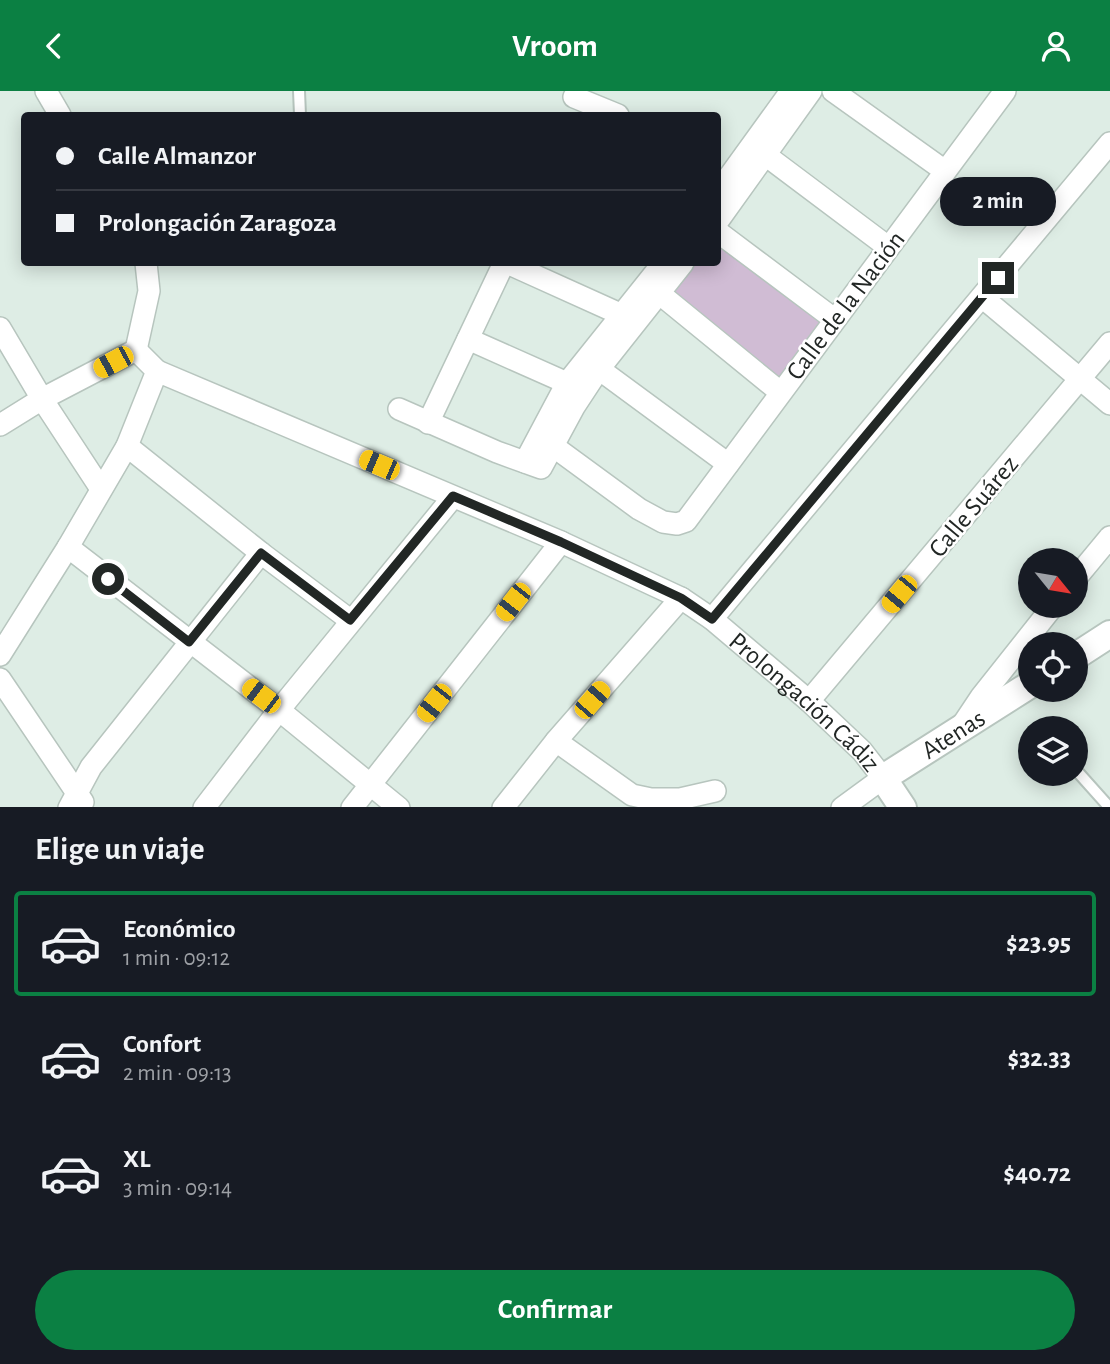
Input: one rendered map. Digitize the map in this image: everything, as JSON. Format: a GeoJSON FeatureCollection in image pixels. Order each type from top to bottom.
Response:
{"type":"FeatureCollection","features":[{"type":"Feature","properties":{"kind":"street"},"geometry":{"type":"LineString","coordinates":[[46,91],[58,112]]}},
{"type":"Feature","properties":{"kind":"street"},"geometry":{"type":"LineString","coordinates":[[721,188],[791,91]]}},
{"type":"Feature","properties":{"kind":"street"},"geometry":{"type":"LineString","coordinates":[[721,217],[811,91]]}},
{"type":"Feature","properties":{"kind":"street"},"geometry":{"type":"LineString","coordinates":[[833,91],[945,171]]}},
{"type":"Feature","properties":{"kind":"street","name":"Calle de la Nación"},"geometry":{"type":"LineString","coordinates":[[546,441],[639,509],[663,522],[677,524],[686,521],[945,171],[994,95]]}},
{"type":"Feature","properties":{"kind":"street"},"geometry":{"type":"LineString","coordinates":[[573,101],[608,112]]}},
{"type":"Feature","properties":{"kind":"street"},"geometry":{"type":"LineString","coordinates":[[712,619],[1110,143]]}},
{"type":"Feature","properties":{"kind":"street"},"geometry":{"type":"LineString","coordinates":[[765,154],[888,247]]}},
{"type":"Feature","properties":{"kind":"street"},"geometry":{"type":"LineString","coordinates":[[721,158],[738,166]]}},
{"type":"Feature","properties":{"kind":"street"},"geometry":{"type":"LineString","coordinates":[[721,234],[834,319]]}},
{"type":"Feature","properties":{"kind":"street"},"geometry":{"type":"LineString","coordinates":[[0,425],[136,350],[149,291],[146,266]]}},
{"type":"Feature","properties":{"kind":"street"},"geometry":{"type":"LineString","coordinates":[[428,423],[504,266]]}},
{"type":"Feature","properties":{"kind":"street"},"geometry":{"type":"LineString","coordinates":[[513,266],[620,314]]}},
{"type":"Feature","properties":{"kind":"street"},"geometry":{"type":"LineString","coordinates":[[399,409],[525,462],[574,407],[653,288],[662,266]]}},
{"type":"Feature","properties":{"kind":"street"},"geometry":{"type":"LineString","coordinates":[[546,441],[567,383],[620,314],[679,266]]}},
{"type":"Feature","properties":{"kind":"street"},"geometry":{"type":"LineString","coordinates":[[653,288],[780,392]]}},
{"type":"Feature","properties":{"kind":"street"},"geometry":{"type":"LineString","coordinates":[[982,297],[1110,404]]}},
{"type":"Feature","properties":{"kind":"street"},"geometry":{"type":"LineString","coordinates":[[0,328],[101,489]]}},
{"type":"Feature","properties":{"kind":"street"},"geometry":{"type":"LineString","coordinates":[[468,339],[567,383]]}},
{"type":"Feature","properties":{"kind":"street","name":"Calle Suárez"},"geometry":{"type":"LineString","coordinates":[[809,701],[1110,343]]}},
{"type":"Feature","properties":{"kind":"street"},"geometry":{"type":"LineString","coordinates":[[1,649],[68,547],[127,446],[157,371],[136,350]]}},
{"type":"Feature","properties":{"kind":"street"},"geometry":{"type":"LineString","coordinates":[[599,369],[728,464]]}},
{"type":"Feature","properties":{"kind":"street","name":"Prolongación Cádiz"},"geometry":{"type":"LineString","coordinates":[[157,371],[561,542],[681,598],[712,619],[809,701],[862,751],[903,807]]}},
{"type":"Feature","properties":{"kind":"street"},"geometry":{"type":"LineString","coordinates":[[127,446],[350,620]]}},
{"type":"Feature","properties":{"kind":"street"},"geometry":{"type":"LineString","coordinates":[[204,807],[350,620],[453,496]]}},
{"type":"Feature","properties":{"kind":"street"},"geometry":{"type":"LineString","coordinates":[[1088,564],[1110,537]]}},
{"type":"Feature","properties":{"kind":"street"},"geometry":{"type":"LineString","coordinates":[[352,807],[561,542]]}},
{"type":"Feature","properties":{"kind":"street"},"geometry":{"type":"LineString","coordinates":[[68,547],[279,709],[399,807]]}},
{"type":"Feature","properties":{"kind":"street"},"geometry":{"type":"LineString","coordinates":[[78,803],[91,767],[261,553]]}},
{"type":"Feature","properties":{"kind":"street"},"geometry":{"type":"LineString","coordinates":[[503,807],[556,741],[681,598]]}},
{"type":"Feature","properties":{"kind":"street"},"geometry":{"type":"LineString","coordinates":[[960,729],[981,697],[1044,618]]}},
{"type":"Feature","properties":{"kind":"street"},"geometry":{"type":"LineString","coordinates":[[1088,648],[1110,634]]}},
{"type":"Feature","properties":{"kind":"street"},"geometry":{"type":"LineString","coordinates":[[0,679],[78,803]]}},
{"type":"Feature","properties":{"kind":"street","name":"Atenas"},"geometry":{"type":"LineString","coordinates":[[842,807],[1018,692]]}},
{"type":"Feature","properties":{"kind":"street"},"geometry":{"type":"LineString","coordinates":[[556,741],[632,795],[651,799],[680,799],[715,791]]}},
{"type":"Feature","properties":{"kind":"lane"},"geometry":{"type":"LineString","coordinates":[[299,91],[300,112]]}},
{"type":"Feature","properties":{"kind":"lane"},"geometry":{"type":"LineString","coordinates":[[1088,783],[1110,807]]}},
{"type":"Feature","properties":{"kind":"shaded area"},"geometry":{"type":"Polygon","coordinates":[[[721,234],[834,319],[780,392],[659,293],[681,266],[721,266],[721,234]]]}},
{"type":"Feature","properties":{"kind":"route"},"geometry":{"type":"LineString","coordinates":[[108,579],[189,642],[261,553],[350,620],[453,496],[561,542],[681,598],[712,619],[998,278]]}}]}
